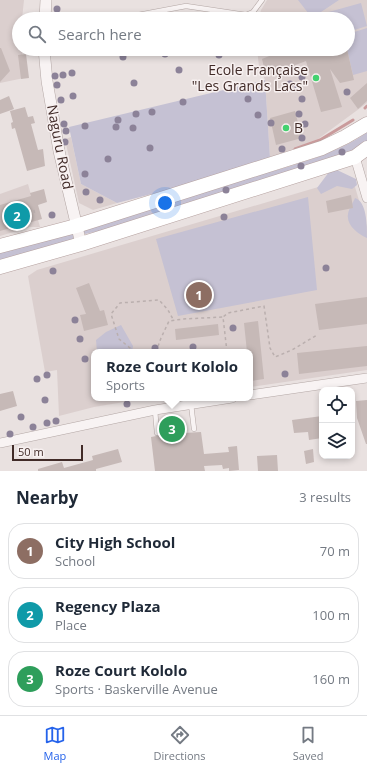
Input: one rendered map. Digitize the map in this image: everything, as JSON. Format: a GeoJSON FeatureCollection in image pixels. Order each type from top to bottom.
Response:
{"type":"FeatureCollection","features":[{"type":"Feature","properties":{"kind":"main road"},"geometry":{"type":"LineString","coordinates":[[0,246],[76,226],[322,148],[367,124]]}},
{"type":"Feature","properties":{"kind":"main road"},"geometry":{"type":"LineString","coordinates":[[0,267],[81,244],[355,157],[367,148]]}},
{"type":"Feature","properties":{"kind":"street"},"geometry":{"type":"LineString","coordinates":[[45,12],[46,0]]}},
{"type":"Feature","properties":{"kind":"street","name":"Naguru Road"},"geometry":{"type":"LineString","coordinates":[[45,56],[47,81],[58,143],[81,244]]}},
{"type":"Feature","properties":{"kind":"street"},"geometry":{"type":"LineString","coordinates":[[355,157],[367,198]]}},
{"type":"Feature","properties":{"kind":"street"},"geometry":{"type":"LineString","coordinates":[[253,395],[367,378]]}},
{"type":"Feature","properties":{"kind":"street"},"geometry":{"type":"LineString","coordinates":[[0,443],[155,410],[212,401]]}},
{"type":"Feature","properties":{"kind":"lane"},"geometry":{"type":"LineString","coordinates":[[252,12],[262,0]]}},
{"type":"Feature","properties":{"kind":"lane"},"geometry":{"type":"LineString","coordinates":[[154,12],[186,6],[226,12]]}},
{"type":"Feature","properties":{"kind":"lane"},"geometry":{"type":"LineString","coordinates":[[191,404],[194,429]]}},
{"type":"Feature","properties":{"kind":"lane"},"geometry":{"type":"LineString","coordinates":[[155,410],[158,433]]}},
{"type":"Feature","properties":{"kind":"path"},"geometry":{"type":"LineString","coordinates":[[34,210],[35,215]]}},
{"type":"Feature","properties":{"kind":"path"},"geometry":{"type":"LineString","coordinates":[[131,349],[119,340],[110,314],[120,303],[159,300],[168,310],[174,321]]}},
{"type":"Feature","properties":{"kind":"path"},"geometry":{"type":"LineString","coordinates":[[157,349],[169,322],[183,319],[223,317],[228,313],[264,306],[270,348],[275,357],[292,350],[317,335]]}},
{"type":"Feature","properties":{"kind":"path"},"geometry":{"type":"LineString","coordinates":[[223,317],[227,349]]}},
{"type":"Feature","properties":{"kind":"shaded area"},"geometry":{"type":"Polygon","coordinates":[[[0,0],[24,0],[23,12],[12,12],[12,56],[22,56],[24,78],[0,83],[0,0]]]}},
{"type":"Feature","properties":{"kind":"shaded area","name":"Ecole Française \"Les Grands Lacs\""},"geometry":{"type":"Polygon","coordinates":[[[267,0],[367,0],[367,103],[318,139],[270,158],[265,80],[263,75],[260,75],[258,56],[355,56],[355,12],[261,12],[267,0]]]}},
{"type":"Feature","properties":{"kind":"shaded area"},"geometry":{"type":"Polygon","coordinates":[[[298,0],[339,0],[321,12],[307,12],[298,0]]]}},
{"type":"Feature","properties":{"kind":"shaded area"},"geometry":{"type":"Polygon","coordinates":[[[361,3],[367,26],[355,30],[355,12],[329,12],[361,3]]]}},
{"type":"Feature","properties":{"kind":"shaded area"},"geometry":{"type":"Polygon","coordinates":[[[367,28],[367,71],[353,75],[349,56],[355,56],[355,32],[367,28]]]}},
{"type":"Feature","properties":{"kind":"shaded area"},"geometry":{"type":"Polygon","coordinates":[[[265,80],[270,158],[213,178],[117,203],[81,184],[69,127],[265,80]]]}},
{"type":"Feature","properties":{"kind":"shaded area"},"geometry":{"type":"Polygon","coordinates":[[[367,132],[367,142],[363,146],[339,157],[126,225],[85,234],[83,231],[84,228],[309,160],[341,148],[367,132]]]}},
{"type":"Feature","properties":{"kind":"shaded area"},"geometry":{"type":"Polygon","coordinates":[[[71,137],[81,184],[117,203],[93,210],[79,203],[65,139],[71,137]]]}},
{"type":"Feature","properties":{"kind":"shaded area"},"geometry":{"type":"Polygon","coordinates":[[[337,170],[356,179],[357,185],[352,189],[337,186],[321,194],[317,188],[329,172],[337,170]]]}},
{"type":"Feature","properties":{"kind":"shaded area"},"geometry":{"type":"Polygon","coordinates":[[[352,177],[367,227],[367,370],[253,387],[253,349],[91,349],[91,401],[130,401],[94,407],[59,416],[57,370],[45,372],[28,276],[37,270],[352,177]]]}},
{"type":"Feature","properties":{"kind":"shaded area"},"geometry":{"type":"Polygon","coordinates":[[[28,184],[40,227],[30,227],[0,236],[0,194],[28,184]]]}},
{"type":"Feature","properties":{"kind":"shaded area"},"geometry":{"type":"Polygon","coordinates":[[[308,197],[317,290],[178,316],[156,239],[308,197]]]}},
{"type":"Feature","properties":{"kind":"shaded area"},"geometry":{"type":"Polygon","coordinates":[[[355,198],[362,204],[366,215],[367,238],[353,229],[349,222],[348,218],[350,208],[355,198]]]}},
{"type":"Feature","properties":{"kind":"shaded area"},"geometry":{"type":"Polygon","coordinates":[[[70,231],[75,237],[75,240],[0,261],[0,251],[70,231]]]}},
{"type":"Feature","properties":{"kind":"shaded area"},"geometry":{"type":"Polygon","coordinates":[[[121,325],[133,346],[132,349],[97,349],[96,340],[106,332],[121,325]]]}},
{"type":"Feature","properties":{"kind":"shaded area"},"geometry":{"type":"Polygon","coordinates":[[[167,421],[171,423],[174,421],[180,422],[181,431],[174,429],[165,435],[163,428],[164,423],[167,421]]]}},
{"type":"Feature","properties":{"kind":"building"},"geometry":{"type":"Polygon","coordinates":[[[0,48],[10,71],[0,82],[0,48]]]}},
{"type":"Feature","properties":{"kind":"building"},"geometry":{"type":"Polygon","coordinates":[[[18,56],[26,56],[29,78],[21,79],[18,56]]]}},
{"type":"Feature","properties":{"kind":"building"},"geometry":{"type":"Polygon","coordinates":[[[269,56],[349,56],[354,80],[340,83],[330,69],[342,107],[321,112],[306,61],[266,76],[262,59],[269,56]]]}},
{"type":"Feature","properties":{"kind":"building"},"geometry":{"type":"Polygon","coordinates":[[[367,83],[367,101],[358,109],[350,98],[367,83]]]}},
{"type":"Feature","properties":{"kind":"building"},"geometry":{"type":"Polygon","coordinates":[[[9,96],[14,109],[0,114],[0,100],[9,96]]]}},
{"type":"Feature","properties":{"kind":"building"},"geometry":{"type":"Polygon","coordinates":[[[25,107],[28,117],[33,116],[35,123],[31,124],[38,150],[43,149],[45,166],[27,171],[15,128],[12,129],[11,123],[13,122],[10,111],[25,107]]]}},
{"type":"Feature","properties":{"kind":"building","name":"B"},"geometry":{"type":"Polygon","coordinates":[[[295,111],[302,138],[276,145],[270,118],[295,111]]]}},
{"type":"Feature","properties":{"kind":"building"},"geometry":{"type":"Polygon","coordinates":[[[44,189],[47,202],[38,205],[42,219],[0,231],[0,205],[31,196],[30,193],[44,189]]]}},
{"type":"Feature","properties":{"kind":"building"},"geometry":{"type":"Polygon","coordinates":[[[351,195],[353,208],[328,213],[326,201],[351,195]]]}},
{"type":"Feature","properties":{"kind":"building"},"geometry":{"type":"Polygon","coordinates":[[[89,283],[100,311],[104,310],[108,325],[84,331],[80,315],[86,314],[76,288],[89,283]]]}},
{"type":"Feature","properties":{"kind":"building"},"geometry":{"type":"Polygon","coordinates":[[[367,297],[367,324],[319,330],[315,304],[367,297]]]}},
{"type":"Feature","properties":{"kind":"building"},"geometry":{"type":"Polygon","coordinates":[[[258,321],[264,379],[253,381],[253,349],[247,349],[244,323],[258,321]]]}},
{"type":"Feature","properties":{"kind":"building"},"geometry":{"type":"Polygon","coordinates":[[[218,324],[219,335],[176,340],[175,329],[218,324]]]}},
{"type":"Feature","properties":{"kind":"building"},"geometry":{"type":"Polygon","coordinates":[[[367,346],[367,366],[299,374],[297,353],[367,346]]]}},
{"type":"Feature","properties":{"kind":"building"},"geometry":{"type":"Polygon","coordinates":[[[13,391],[17,406],[0,411],[0,394],[13,391]]]}},
{"type":"Feature","properties":{"kind":"building"},"geometry":{"type":"Polygon","coordinates":[[[367,400],[366,444],[357,418],[356,401],[367,400]]]}},
{"type":"Feature","properties":{"kind":"building"},"geometry":{"type":"Polygon","coordinates":[[[319,416],[319,438],[309,440],[308,432],[294,433],[292,420],[319,416]]]}},
{"type":"Feature","properties":{"kind":"building"},"geometry":{"type":"Polygon","coordinates":[[[179,429],[184,433],[201,432],[204,454],[229,452],[228,447],[237,446],[239,470],[229,471],[229,468],[223,469],[222,465],[204,466],[205,471],[155,471],[151,437],[179,429]]]}},
{"type":"Feature","properties":{"kind":"building"},"geometry":{"type":"Polygon","coordinates":[[[118,449],[122,462],[96,469],[96,471],[38,471],[38,469],[62,462],[64,468],[93,460],[92,456],[118,449]]]}},
{"type":"Feature","properties":{"kind":"building"},"geometry":{"type":"Polygon","coordinates":[[[313,449],[314,462],[306,464],[304,451],[313,449]]]}},
{"type":"Feature","properties":{"kind":"building"},"geometry":{"type":"Polygon","coordinates":[[[277,455],[278,471],[258,471],[257,456],[277,455]]]}},
{"type":"Feature","properties":{"kind":"waterway"},"geometry":{"type":"LineString","coordinates":[[295,149],[320,140],[353,120]]}},
{"type":"Feature","properties":{"kind":"place","name":"Ecole Française \"Les Grands Lacs\""},"geometry":{"type":"Point","coordinates":[316,78]}},
{"type":"Feature","properties":{"kind":"place","name":"B"},"geometry":{"type":"Point","coordinates":[286,128]}},
{"type":"Feature","properties":{"kind":"place","name":"Regency Plaza"},"geometry":{"type":"Point","coordinates":[17,216]}},
{"type":"Feature","properties":{"kind":"place","name":"City High School"},"geometry":{"type":"Point","coordinates":[199,295]}},
{"type":"Feature","properties":{"kind":"place","name":"Roze Court Kololo"},"geometry":{"type":"Point","coordinates":[172,429]}}]}
